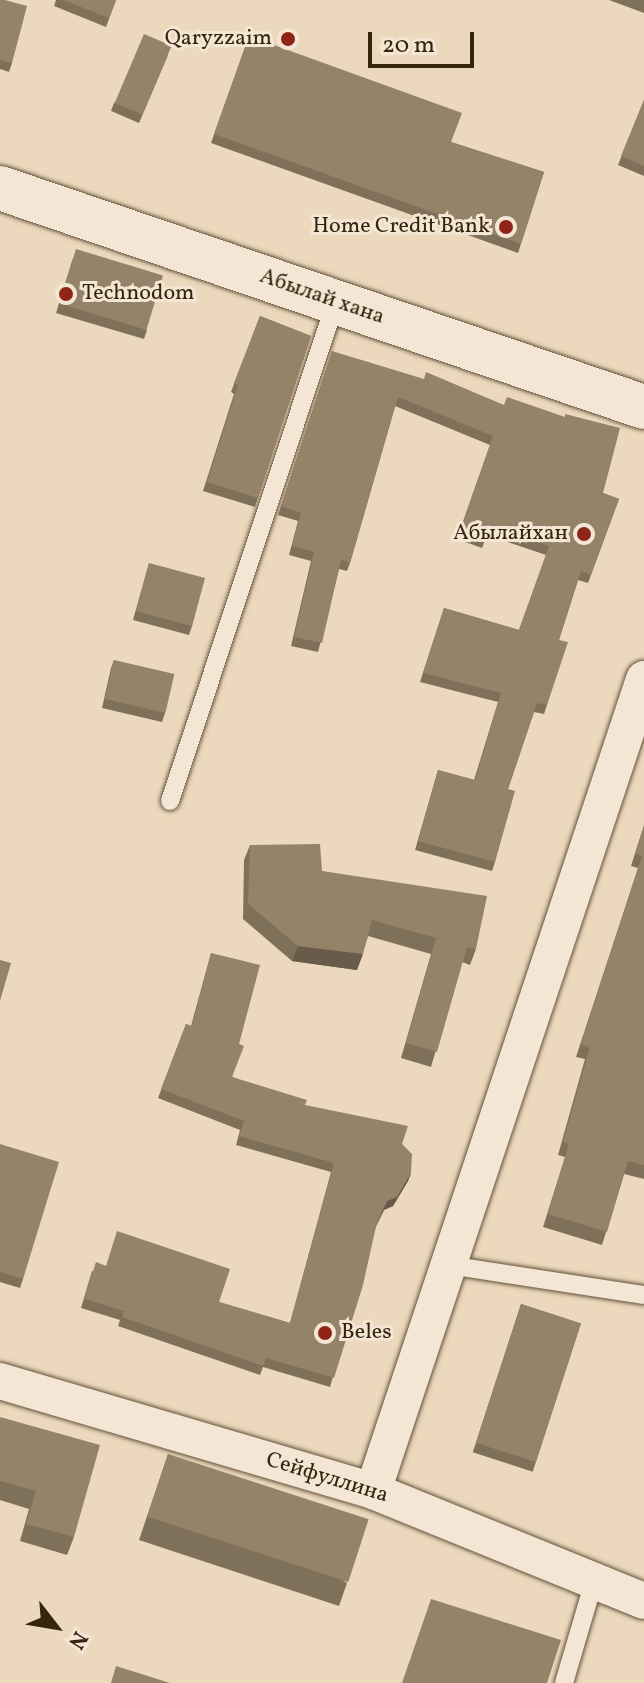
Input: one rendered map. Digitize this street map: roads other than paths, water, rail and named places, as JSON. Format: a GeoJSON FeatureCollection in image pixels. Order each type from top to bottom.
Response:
{"type":"FeatureCollection","features":[{"type":"Feature","properties":{"kind":"main road","name":"Абылай хана"},"geometry":{"type":"LineString","coordinates":[[0,188],[644,407]]}},
{"type":"Feature","properties":{"kind":"street"},"geometry":{"type":"LineString","coordinates":[[373,1491],[644,679]]}},
{"type":"Feature","properties":{"kind":"street","name":"Сейфуллина"},"geometry":{"type":"LineString","coordinates":[[0,1381],[373,1491],[644,1601]]}},
{"type":"Feature","properties":{"kind":"lane"},"geometry":{"type":"LineString","coordinates":[[170,801],[336,301]]}},
{"type":"Feature","properties":{"kind":"lane"},"geometry":{"type":"LineString","coordinates":[[448,1265],[644,1295]]}},
{"type":"Feature","properties":{"kind":"lane"},"geometry":{"type":"LineString","coordinates":[[564,1683],[594,1581]]}},
{"type":"Feature","properties":{"kind":"place","name":"Qaryzzaim"},"geometry":{"type":"Point","coordinates":[288,39]}},
{"type":"Feature","properties":{"kind":"place","name":"Home Credit Bank"},"geometry":{"type":"Point","coordinates":[506,227]}},
{"type":"Feature","properties":{"kind":"place","name":"Technodom"},"geometry":{"type":"Point","coordinates":[66,294]}},
{"type":"Feature","properties":{"kind":"place","name":"Абылайхан"},"geometry":{"type":"Point","coordinates":[584,534]}},
{"type":"Feature","properties":{"kind":"place","name":"Beles"},"geometry":{"type":"Point","coordinates":[325,1333]}}]}
